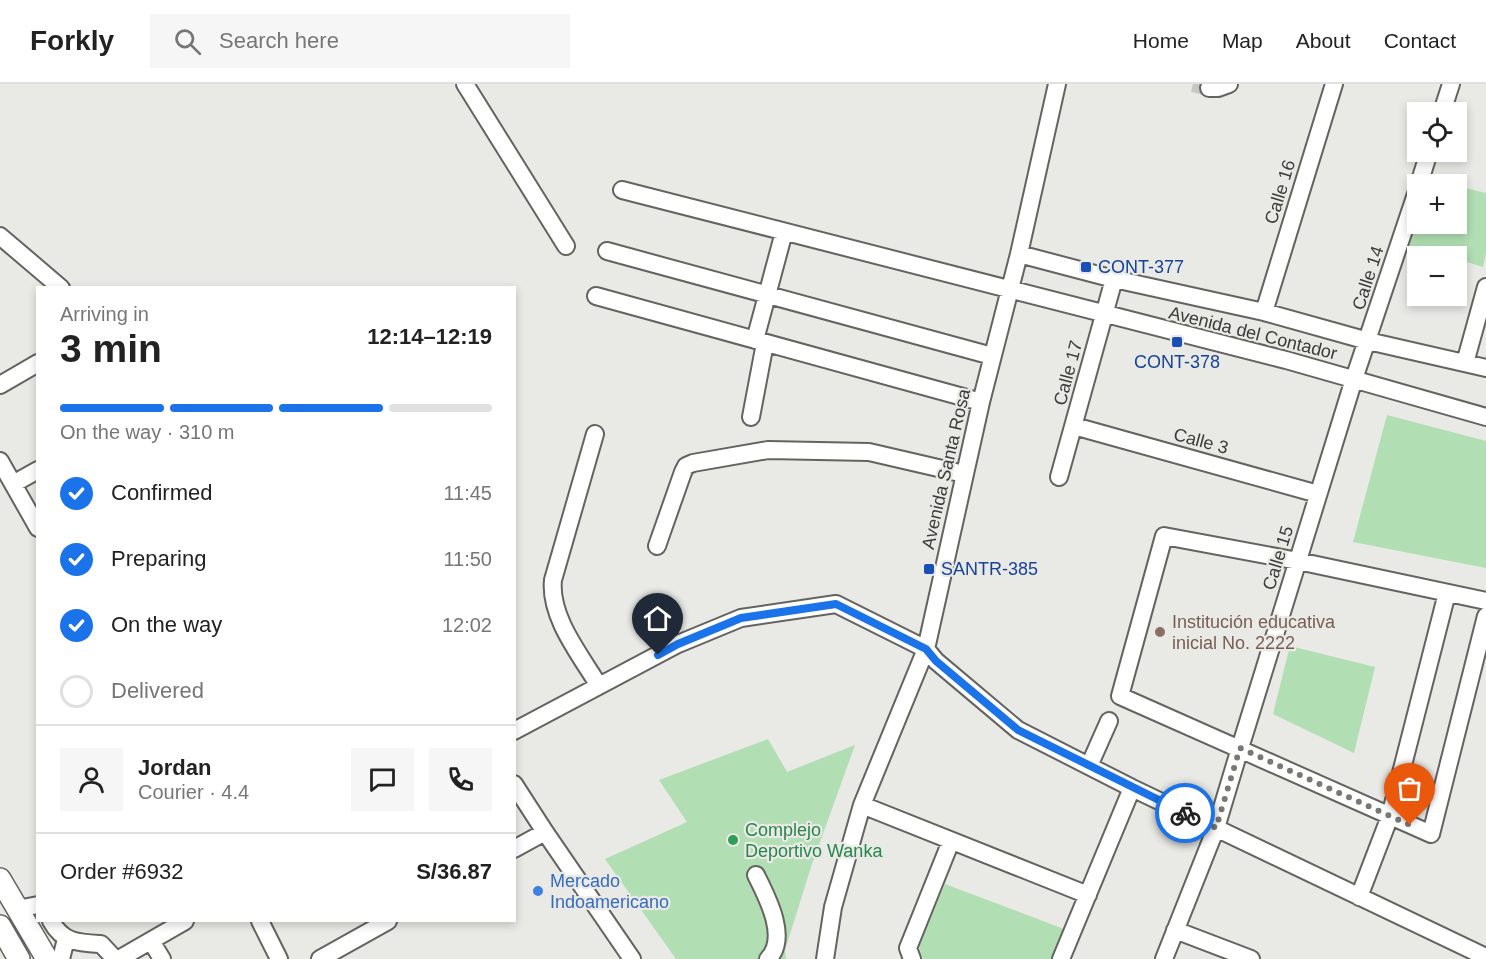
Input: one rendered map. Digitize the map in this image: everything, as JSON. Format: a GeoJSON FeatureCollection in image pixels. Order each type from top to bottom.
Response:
{"type":"FeatureCollection","features":[{"type":"Feature","properties":{"kind":"main road"},"geometry":{"type":"LineString","coordinates":[[0,879],[47,959]]}},
{"type":"Feature","properties":{"kind":"main road"},"geometry":{"type":"LineString","coordinates":[[0,926],[19,959]]}},
{"type":"Feature","properties":{"kind":"street"},"geometry":{"type":"LineString","coordinates":[[465,84],[566,246]]}},
{"type":"Feature","properties":{"kind":"street","name":"Avenida Santa Rosa"},"geometry":{"type":"LineString","coordinates":[[825,959],[833,907],[862,805],[926,649],[964,474],[1019,254],[1057,84]]}},
{"type":"Feature","properties":{"kind":"street"},"geometry":{"type":"LineString","coordinates":[[1209,88],[1229,84]]}},
{"type":"Feature","properties":{"kind":"street","name":"Calle 16"},"geometry":{"type":"LineString","coordinates":[[1264,312],[1334,84]]}},
{"type":"Feature","properties":{"kind":"street"},"geometry":{"type":"LineString","coordinates":[[1445,102],[1451,84]]}},
{"type":"Feature","properties":{"kind":"street","name":"Avenida del Contador"},"geometry":{"type":"LineString","coordinates":[[622,190],[1354,379],[1486,417]]}},
{"type":"Feature","properties":{"kind":"street","name":"Calle 14"},"geometry":{"type":"LineString","coordinates":[[1354,379],[1407,220]]}},
{"type":"Feature","properties":{"kind":"street"},"geometry":{"type":"LineString","coordinates":[[751,417],[767,295],[784,232]]}},
{"type":"Feature","properties":{"kind":"street"},"geometry":{"type":"LineString","coordinates":[[0,236],[59,286]]}},
{"type":"Feature","properties":{"kind":"street"},"geometry":{"type":"LineString","coordinates":[[607,251],[992,356]]}},
{"type":"Feature","properties":{"kind":"street","name":"Avenida del Contador"},"geometry":{"type":"LineString","coordinates":[[1019,254],[1114,279],[1264,312],[1486,369]]}},
{"type":"Feature","properties":{"kind":"street","name":"Calle 17"},"geometry":{"type":"LineString","coordinates":[[1059,477],[1114,279]]}},
{"type":"Feature","properties":{"kind":"street"},"geometry":{"type":"LineString","coordinates":[[1465,363],[1486,287]]}},
{"type":"Feature","properties":{"kind":"street"},"geometry":{"type":"LineString","coordinates":[[596,296],[981,402]]}},
{"type":"Feature","properties":{"kind":"street"},"geometry":{"type":"LineString","coordinates":[[0,385],[36,364]]}},
{"type":"Feature","properties":{"kind":"street","name":"Calle 15"},"geometry":{"type":"LineString","coordinates":[[1164,959],[1216,828],[1354,379]]}},
{"type":"Feature","properties":{"kind":"street","name":"Calle 3"},"geometry":{"type":"LineString","coordinates":[[1074,426],[1318,494]]}},
{"type":"Feature","properties":{"kind":"street"},"geometry":{"type":"LineString","coordinates":[[595,434],[553,580],[552,595],[558,617],[599,686]]}},
{"type":"Feature","properties":{"kind":"street"},"geometry":{"type":"LineString","coordinates":[[657,546],[683,472],[686,466],[693,463],[768,450],[869,452],[964,474]]}},
{"type":"Feature","properties":{"kind":"street"},"geometry":{"type":"LineString","coordinates":[[0,461],[36,524]]}},
{"type":"Feature","properties":{"kind":"street"},"geometry":{"type":"LineString","coordinates":[[13,484],[36,471]]}},
{"type":"Feature","properties":{"kind":"street"},"geometry":{"type":"LineString","coordinates":[[1486,601],[1298,561],[1164,536],[1120,696],[1431,834],[1486,616]]}},
{"type":"Feature","properties":{"kind":"street"},"geometry":{"type":"LineString","coordinates":[[1359,897],[1390,816],[1447,593]]}},
{"type":"Feature","properties":{"kind":"street"},"geometry":{"type":"LineString","coordinates":[[516,730],[678,644],[741,618],[836,604],[926,649],[936,661],[1018,730],[1132,788],[1486,957]]}},
{"type":"Feature","properties":{"kind":"street"},"geometry":{"type":"LineString","coordinates":[[1089,766],[1109,722]]}},
{"type":"Feature","properties":{"kind":"street"},"geometry":{"type":"LineString","coordinates":[[516,787],[632,959]]}},
{"type":"Feature","properties":{"kind":"street"},"geometry":{"type":"LineString","coordinates":[[1061,959],[1132,788]]}},
{"type":"Feature","properties":{"kind":"street"},"geometry":{"type":"LineString","coordinates":[[862,805],[1088,895]]}},
{"type":"Feature","properties":{"kind":"street"},"geometry":{"type":"LineString","coordinates":[[516,848],[545,832]]}},
{"type":"Feature","properties":{"kind":"street"},"geometry":{"type":"LineString","coordinates":[[912,959],[908,948],[951,841]]}},
{"type":"Feature","properties":{"kind":"street"},"geometry":{"type":"LineString","coordinates":[[756,875],[771,906],[777,929],[775,950],[768,959]]}},
{"type":"Feature","properties":{"kind":"street"},"geometry":{"type":"LineString","coordinates":[[52,922],[66,939],[82,944],[101,944],[117,959],[183,922]]}},
{"type":"Feature","properties":{"kind":"street"},"geometry":{"type":"LineString","coordinates":[[260,922],[279,959]]}},
{"type":"Feature","properties":{"kind":"street"},"geometry":{"type":"LineString","coordinates":[[320,959],[386,922]]}},
{"type":"Feature","properties":{"kind":"street"},"geometry":{"type":"LineString","coordinates":[[1175,930],[1251,959]]}},
{"type":"Feature","properties":{"kind":"street"},"geometry":{"type":"LineString","coordinates":[[61,959],[66,939]]}},
{"type":"Feature","properties":{"kind":"street"},"geometry":{"type":"LineString","coordinates":[[151,941],[162,959]]}},
{"type":"Feature","properties":{"kind":"green space"},"geometry":{"type":"Polygon","coordinates":[[[1467,188],[1486,193],[1486,253],[1483,267],[1467,262],[1467,246],[1409,246],[1412,234],[1467,234],[1467,188]]]}},
{"type":"Feature","properties":{"kind":"green space"},"geometry":{"type":"Polygon","coordinates":[[[1387,415],[1486,441],[1486,568],[1353,542],[1387,415]]]}},
{"type":"Feature","properties":{"kind":"green space"},"geometry":{"type":"Polygon","coordinates":[[[1290,646],[1375,667],[1354,753],[1273,714],[1290,646]]]}},
{"type":"Feature","properties":{"kind":"green space","name":"Complejo Deportivo Wanka"},"geometry":{"type":"Polygon","coordinates":[[[768,739],[787,772],[855,745],[811,867],[785,950],[786,959],[676,959],[605,859],[687,822],[659,780],[768,739]]]}},
{"type":"Feature","properties":{"kind":"green space"},"geometry":{"type":"Polygon","coordinates":[[[945,884],[1064,929],[1055,959],[923,959],[919,947],[945,884]]]}},
{"type":"Feature","properties":{"kind":"tunnel"},"geometry":{"type":"LineString","coordinates":[[1193,84],[1209,88]]}},
{"type":"Feature","properties":{"kind":"way so far"},"geometry":{"type":"LineString","coordinates":[[1185,813],[1216,828],[1240,748],[1410,825]]}},
{"type":"Feature","properties":{"kind":"place","name":"CONT-377"},"geometry":{"type":"Point","coordinates":[1086,267]}},
{"type":"Feature","properties":{"kind":"place","name":"CONT-378"},"geometry":{"type":"Point","coordinates":[1177,342]}},
{"type":"Feature","properties":{"kind":"place","name":"SANTR-385"},"geometry":{"type":"Point","coordinates":[929,569]}},
{"type":"Feature","properties":{"kind":"place","name":"Institución educativa inicial No. 2222"},"geometry":{"type":"Point","coordinates":[1160,632]}},
{"type":"Feature","properties":{"kind":"place","name":"Complejo Deportivo Wanka"},"geometry":{"type":"Point","coordinates":[733,840]}},
{"type":"Feature","properties":{"kind":"place","name":"Mercado Indoamericano"},"geometry":{"type":"Point","coordinates":[538,891]}},
{"type":"Feature","properties":{"kind":"route"},"geometry":{"type":"LineString","coordinates":[[658,655],[678,644],[741,618],[836,604],[926,649],[936,661],[1018,730],[1185,813]]}}]}
